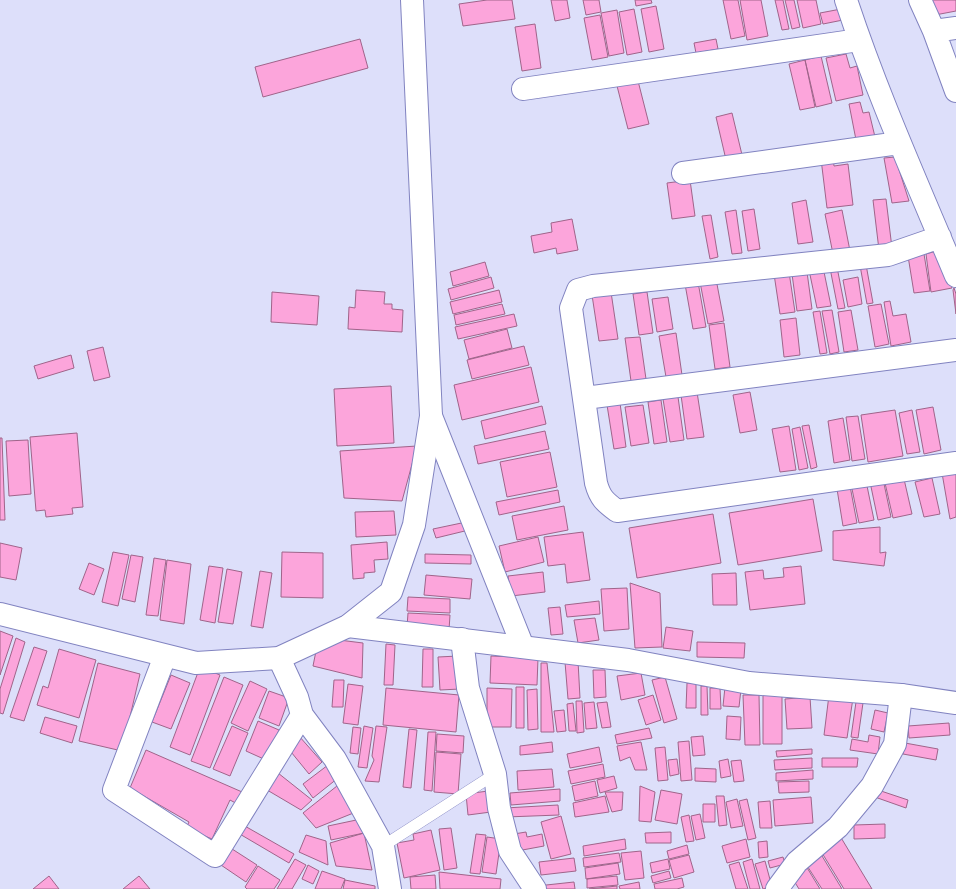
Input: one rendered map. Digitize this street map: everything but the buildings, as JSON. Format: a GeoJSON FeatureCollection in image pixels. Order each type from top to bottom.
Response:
{"type":"FeatureCollection","features":[{"type":"Feature","properties":{"kind":"street"},"geometry":{"type":"LineString","coordinates":[[0,614],[196,663],[279,658],[348,626],[391,592],[414,524],[431,416],[412,0]]}},
{"type":"Feature","properties":{"kind":"street"},"geometry":{"type":"LineString","coordinates":[[846,0],[859,40],[899,143],[956,276]]}},
{"type":"Feature","properties":{"kind":"street"},"geometry":{"type":"LineString","coordinates":[[920,0],[934,31],[956,91]]}},
{"type":"Feature","properties":{"kind":"street"},"geometry":{"type":"LineString","coordinates":[[934,31],[956,28]]}},
{"type":"Feature","properties":{"kind":"street"},"geometry":{"type":"LineString","coordinates":[[523,89],[859,40]]}},
{"type":"Feature","properties":{"kind":"street"},"geometry":{"type":"LineString","coordinates":[[683,173],[899,143]]}},
{"type":"Feature","properties":{"kind":"street"},"geometry":{"type":"LineString","coordinates":[[940,237],[888,255],[593,286],[578,290],[571,308],[596,483],[599,494],[605,502],[617,511],[956,462]]}},
{"type":"Feature","properties":{"kind":"street"},"geometry":{"type":"LineString","coordinates":[[585,398],[956,350]]}},
{"type":"Feature","properties":{"kind":"street"},"geometry":{"type":"LineString","coordinates":[[431,416],[523,647]]}},
{"type":"Feature","properties":{"kind":"street"},"geometry":{"type":"LineString","coordinates":[[348,626],[628,660],[749,682],[901,695],[956,703]]}},
{"type":"Feature","properties":{"kind":"street"},"geometry":{"type":"LineString","coordinates":[[462,639],[468,688],[494,774],[499,808],[510,851],[535,889]]}},
{"type":"Feature","properties":{"kind":"street"},"geometry":{"type":"LineString","coordinates":[[165,656],[114,790],[215,856],[302,715]]}},
{"type":"Feature","properties":{"kind":"street"},"geometry":{"type":"LineString","coordinates":[[279,658],[297,698],[302,715],[335,759],[383,846],[390,889]]}},
{"type":"Feature","properties":{"kind":"street"},"geometry":{"type":"LineString","coordinates":[[776,889],[798,862],[838,827],[872,786],[895,744],[901,695]]}},
{"type":"Feature","properties":{"kind":"lane"},"geometry":{"type":"LineString","coordinates":[[383,846],[494,774]]}}]}
